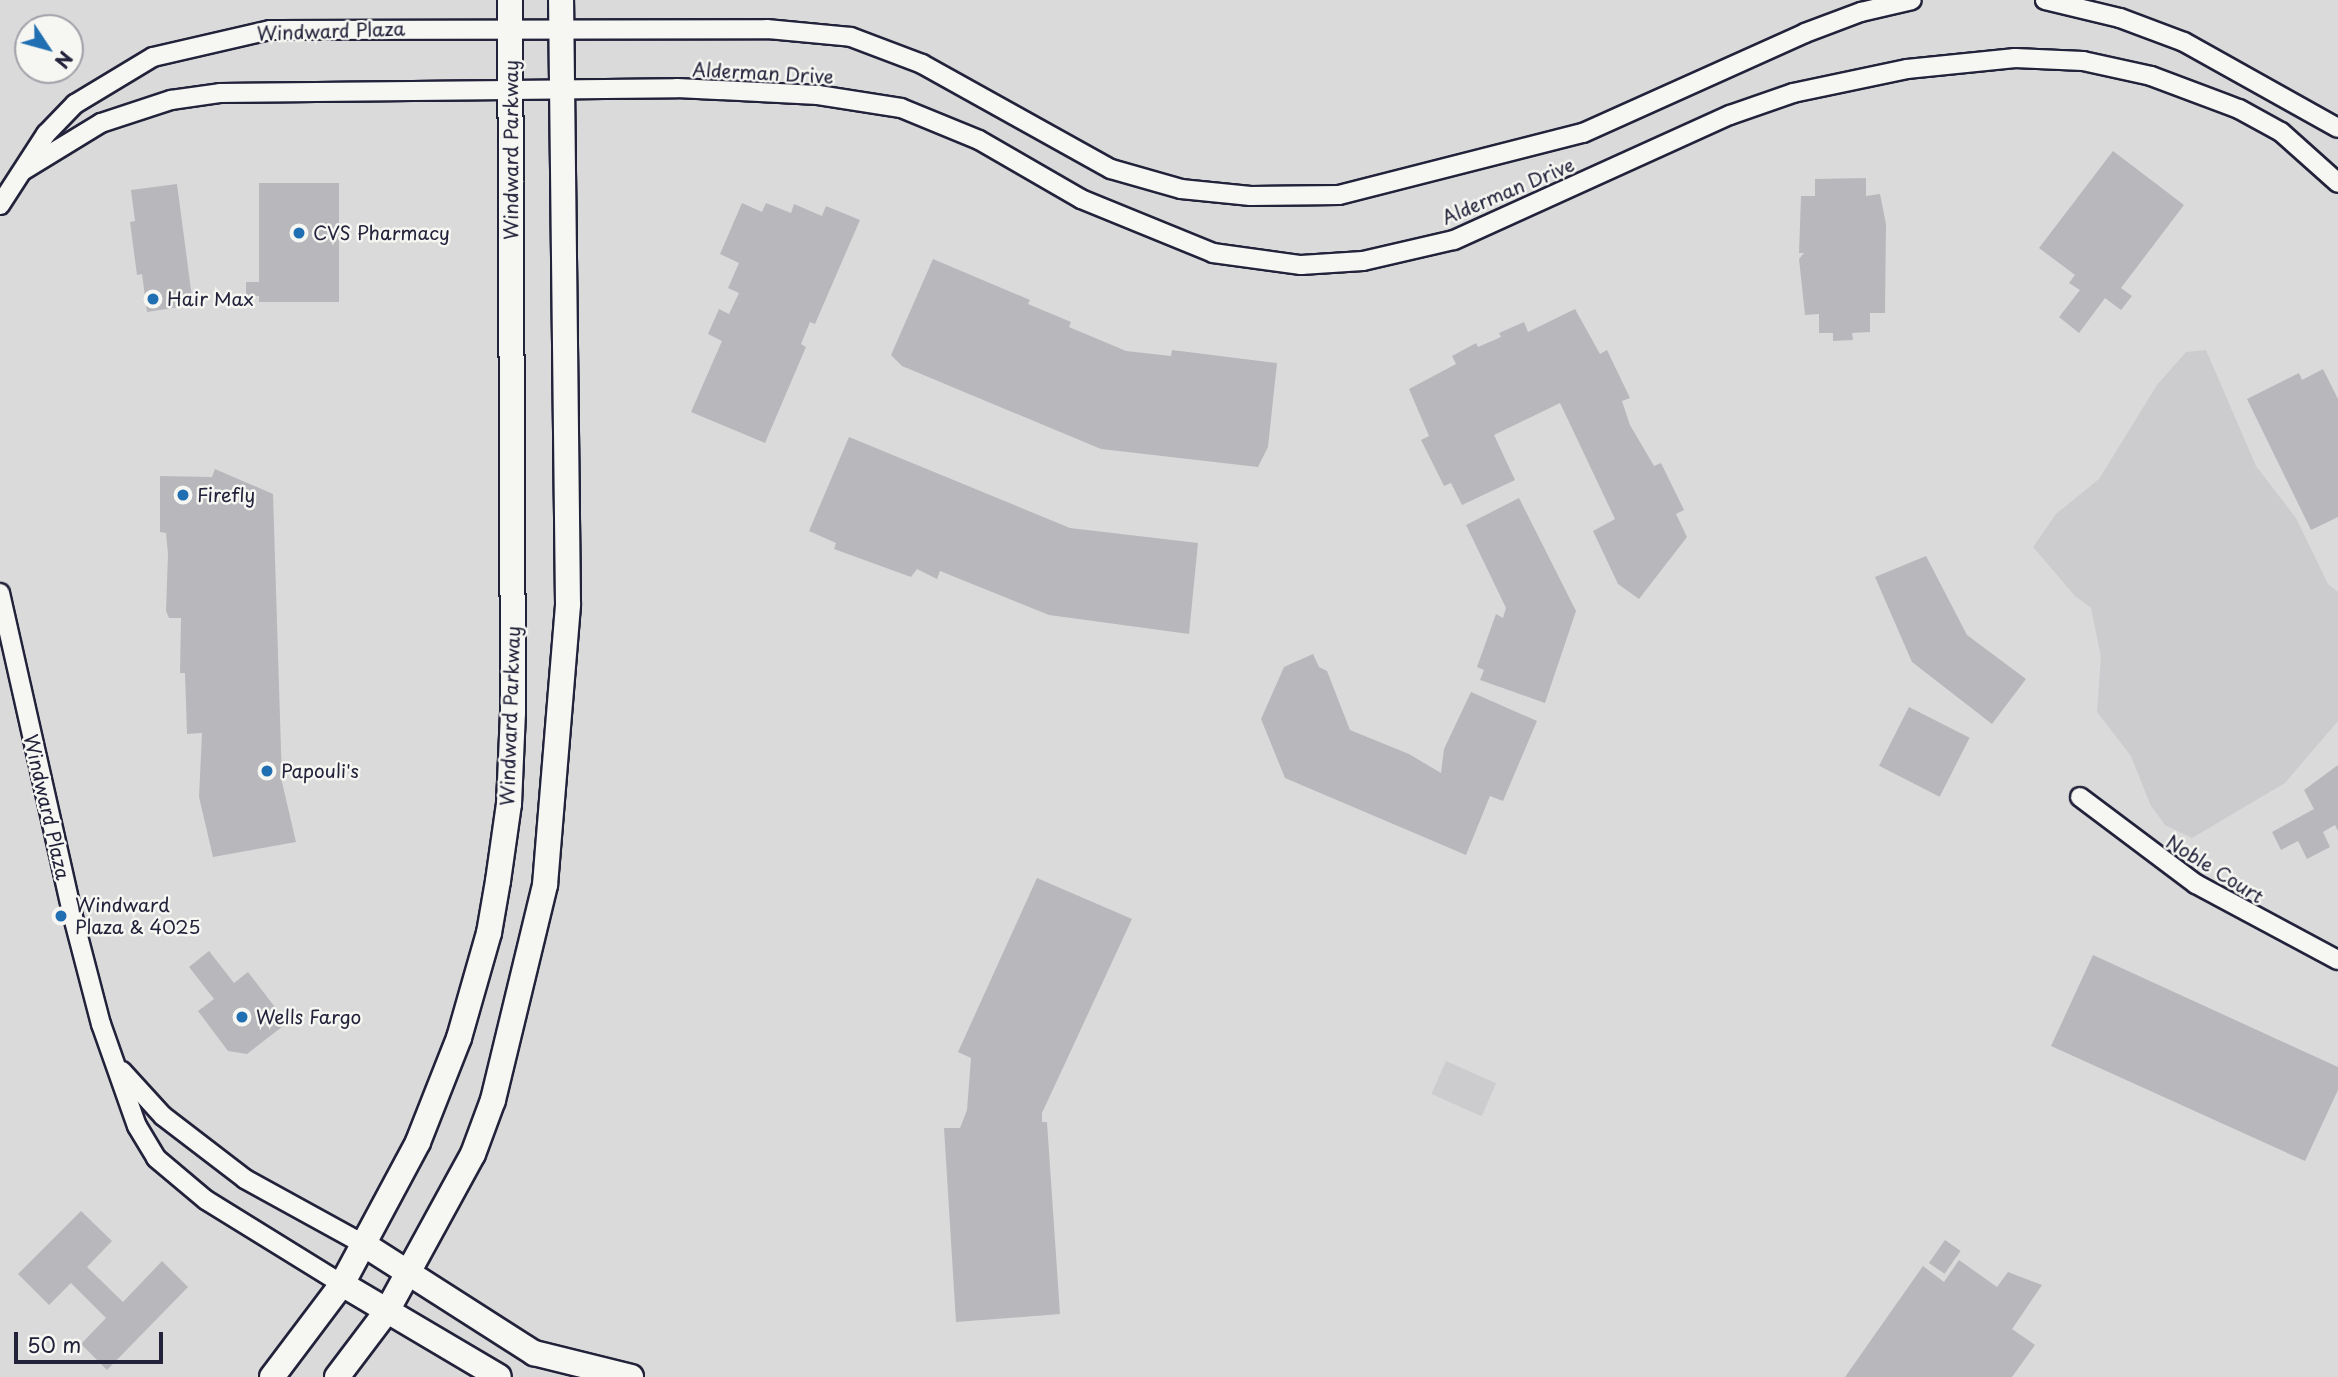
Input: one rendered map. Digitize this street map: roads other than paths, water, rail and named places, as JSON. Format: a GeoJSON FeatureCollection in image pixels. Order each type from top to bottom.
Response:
{"type":"FeatureCollection","features":[{"type":"Feature","properties":{"kind":"main road","name":"Windward Parkway"},"geometry":{"type":"LineString","coordinates":[[272,1377],[342,1284],[418,1143],[459,1038],[489,933],[509,804],[513,712],[510,0]]}},
{"type":"Feature","properties":{"kind":"main road"},"geometry":{"type":"LineString","coordinates":[[337,1377],[387,1311],[473,1154],[493,1100],[545,885],[568,604],[561,0]]}},
{"type":"Feature","properties":{"kind":"main road","name":"Windward Plaza"},"geometry":{"type":"LineString","coordinates":[[365,1245],[534,1353],[631,1377]]}},
{"type":"Feature","properties":{"kind":"main road"},"geometry":{"type":"LineString","coordinates":[[342,1284],[499,1377]]}},
{"type":"Feature","properties":{"kind":"street","name":"Alderman Drive"},"geometry":{"type":"LineString","coordinates":[[561,28],[768,29],[851,37],[922,64],[1111,169],[1181,189],[1251,196],[1339,195],[1583,133],[1805,33],[1861,12],[1912,0]]}},
{"type":"Feature","properties":{"kind":"street"},"geometry":{"type":"LineString","coordinates":[[2045,0],[2120,18],[2184,42],[2338,128]]}},
{"type":"Feature","properties":{"kind":"street","name":"Windward Plaza"},"geometry":{"type":"LineString","coordinates":[[0,205],[46,134],[75,104],[128,70],[174,50],[270,30],[561,28]]}},
{"type":"Feature","properties":{"kind":"street","name":"Alderman Drive"},"geometry":{"type":"LineString","coordinates":[[510,92],[677,88],[818,94],[901,108],[979,140],[1081,199],[1213,253],[1301,265],[1363,261],[1454,240],[1730,115],[1793,93],[1907,69],[2015,58],[2083,61],[2151,76],[2239,109],[2281,132],[2338,183]]}},
{"type":"Feature","properties":{"kind":"street","name":"Windward Plaza"},"geometry":{"type":"LineString","coordinates":[[24,170],[101,123],[171,100],[220,93],[510,92]]}},
{"type":"Feature","properties":{"kind":"street","name":"Windward Plaza"},"geometry":{"type":"LineString","coordinates":[[0,593],[72,913],[113,1060],[137,1126],[156,1158],[206,1200],[342,1284]]}},
{"type":"Feature","properties":{"kind":"street","name":"Noble Court"},"geometry":{"type":"LineString","coordinates":[[2080,797],[2196,884],[2338,960]]}},
{"type":"Feature","properties":{"kind":"street","name":"Windward Plaza"},"geometry":{"type":"LineString","coordinates":[[113,1060],[163,1116],[191,1140],[245,1179],[365,1245]]}},
{"type":"Feature","properties":{"kind":"place","name":"CVS Pharmacy"},"geometry":{"type":"Point","coordinates":[299,233]}},
{"type":"Feature","properties":{"kind":"place","name":"Hair Max"},"geometry":{"type":"Point","coordinates":[153,299]}},
{"type":"Feature","properties":{"kind":"place","name":"Firefly"},"geometry":{"type":"Point","coordinates":[183,495]}},
{"type":"Feature","properties":{"kind":"place","name":"Papouli's"},"geometry":{"type":"Point","coordinates":[267,771]}},
{"type":"Feature","properties":{"kind":"place","name":"Windward Plaza & 4025"},"geometry":{"type":"Point","coordinates":[61,916]}},
{"type":"Feature","properties":{"kind":"place","name":"Wells Fargo"},"geometry":{"type":"Point","coordinates":[242,1017]}}]}
